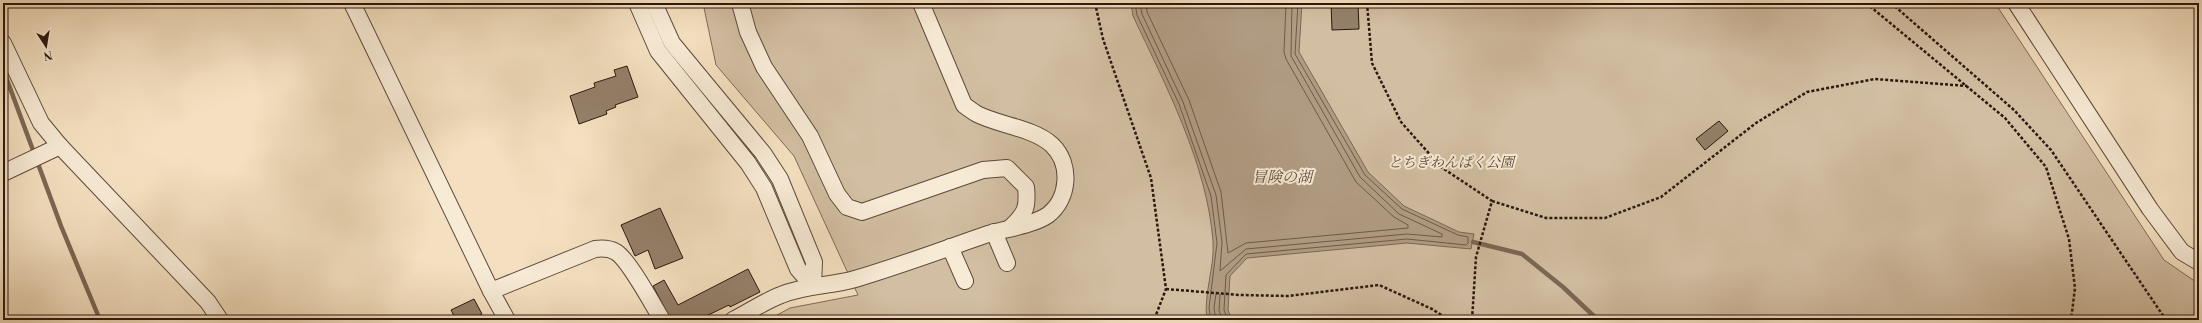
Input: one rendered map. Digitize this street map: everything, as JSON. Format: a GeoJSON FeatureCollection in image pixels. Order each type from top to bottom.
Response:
{"type":"FeatureCollection","features":[{"type":"Feature","properties":{"kind":"street"},"geometry":{"type":"LineString","coordinates":[[352,3],[491,292],[507,320]]}},
{"type":"Feature","properties":{"kind":"street"},"geometry":{"type":"LineString","coordinates":[[637,3],[658,51],[748,163],[764,188],[798,269],[813,286]]}},
{"type":"Feature","properties":{"kind":"street"},"geometry":{"type":"LineString","coordinates":[[654,3],[672,43],[763,153],[780,179],[814,262],[813,286]]}},
{"type":"Feature","properties":{"kind":"street"},"geometry":{"type":"LineString","coordinates":[[740,3],[748,32],[764,67],[810,136],[837,194],[847,207],[862,212],[983,170],[1007,168],[1026,187],[1028,204],[1022,217],[1011,227]]}},
{"type":"Feature","properties":{"kind":"street"},"geometry":{"type":"LineString","coordinates":[[733,320],[782,295],[813,286],[854,280],[994,232],[1024,225],[1047,216],[1055,208],[1066,186],[1065,170],[1060,157],[1052,145],[1040,137],[976,113],[964,105],[921,3]]}},
{"type":"Feature","properties":{"kind":"street"},"geometry":{"type":"LineString","coordinates":[[2016,3],[2150,209],[2182,252],[2199,262]]}},
{"type":"Feature","properties":{"kind":"street"},"geometry":{"type":"LineString","coordinates":[[3,43],[42,123],[60,146],[208,302],[220,320]]}},
{"type":"Feature","properties":{"kind":"street"},"geometry":{"type":"LineString","coordinates":[[3,173],[60,146]]}},
{"type":"Feature","properties":{"kind":"street"},"geometry":{"type":"LineString","coordinates":[[994,232],[1007,263]]}},
{"type":"Feature","properties":{"kind":"street"},"geometry":{"type":"LineString","coordinates":[[950,247],[965,281]]}},
{"type":"Feature","properties":{"kind":"street"},"geometry":{"type":"LineString","coordinates":[[491,292],[595,249],[609,248],[618,253],[634,275],[662,320]]}},
{"type":"Feature","properties":{"kind":"path"},"geometry":{"type":"LineString","coordinates":[[1094,3],[1103,39],[1151,178],[1166,289],[1154,320]]}},
{"type":"Feature","properties":{"kind":"path"},"geometry":{"type":"LineString","coordinates":[[1367,3],[1372,63],[1401,122],[1441,167],[1492,202],[1546,218],[1605,218],[1661,197],[1756,123],[1807,92],[1875,79],[1967,86]]}},
{"type":"Feature","properties":{"kind":"path"},"geometry":{"type":"LineString","coordinates":[[1866,3],[2005,118],[2046,166],[2069,239],[2075,288],[2071,320]]}},
{"type":"Feature","properties":{"kind":"path"},"geometry":{"type":"LineString","coordinates":[[1891,3],[2014,110],[2051,150],[2166,320]]}},
{"type":"Feature","properties":{"kind":"path"},"geometry":{"type":"LineString","coordinates":[[1472,320],[1476,258],[1492,202]]}},
{"type":"Feature","properties":{"kind":"path"},"geometry":{"type":"LineString","coordinates":[[1166,289],[1240,295],[1288,296],[1379,286],[1432,309],[1449,320]]}},
{"type":"Feature","properties":{"kind":"green space","name":"とちぎわんぱく公園"},"geometry":{"type":"Polygon","coordinates":[[[703,3],[1995,3],[2164,260],[2199,284],[2199,320],[768,320],[790,308],[858,295],[794,156],[716,65],[703,3]]]}},
{"type":"Feature","properties":{"kind":"water","name":"冒険の湖"},"geometry":{"type":"Polygon","coordinates":[[[1131,3],[1302,3],[1299,52],[1368,172],[1404,206],[1459,232],[1474,234],[1471,249],[1407,243],[1247,258],[1230,276],[1228,310],[1232,320],[1207,320],[1206,310],[1213,241],[1203,183],[1183,126],[1159,70],[1133,16],[1131,3]]]}},
{"type":"Feature","properties":{"kind":"building"},"geometry":{"type":"Polygon","coordinates":[[[1331,3],[1358,3],[1359,29],[1332,30],[1331,3]]]}},
{"type":"Feature","properties":{"kind":"building"},"geometry":{"type":"Polygon","coordinates":[[[627,66],[638,97],[615,105],[616,107],[606,111],[607,114],[579,124],[570,96],[595,87],[594,83],[616,76],[614,70],[627,66]]]}},
{"type":"Feature","properties":{"kind":"building"},"geometry":{"type":"Polygon","coordinates":[[[1719,121],[1728,131],[1705,150],[1696,139],[1719,121]]]}},
{"type":"Feature","properties":{"kind":"building"},"geometry":{"type":"Polygon","coordinates":[[[660,208],[683,258],[655,269],[648,250],[635,256],[621,225],[660,208]]]}},
{"type":"Feature","properties":{"kind":"building"},"geometry":{"type":"Polygon","coordinates":[[[748,269],[760,292],[730,307],[729,305],[698,320],[671,320],[653,286],[664,280],[678,305],[748,269]]]}},
{"type":"Feature","properties":{"kind":"building"},"geometry":{"type":"Polygon","coordinates":[[[474,299],[482,314],[469,320],[456,320],[451,310],[474,299]]]}},
{"type":"Feature","properties":{"kind":"waterway"},"geometry":{"type":"LineString","coordinates":[[3,69],[61,226],[100,320]]}},
{"type":"Feature","properties":{"kind":"waterway"},"geometry":{"type":"LineString","coordinates":[[1473,242],[1522,254],[1563,287],[1598,320]]}}]}
